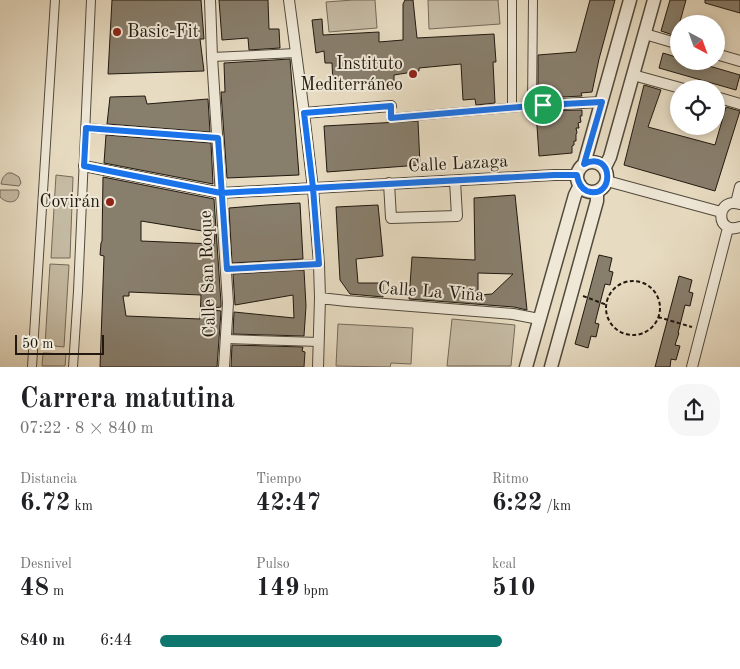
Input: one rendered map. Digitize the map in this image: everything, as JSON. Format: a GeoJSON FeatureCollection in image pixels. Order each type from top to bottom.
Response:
{"type":"FeatureCollection","features":[{"type":"Feature","properties":{"kind":"street"},"geometry":{"type":"LineString","coordinates":[[32,366],[55,0]]}},
{"type":"Feature","properties":{"kind":"street"},"geometry":{"type":"LineString","coordinates":[[73,366],[92,0]]}},
{"type":"Feature","properties":{"kind":"street","name":"Calle San Roque"},"geometry":{"type":"LineString","coordinates":[[210,0],[212,57],[227,269],[227,338],[224,366]]}},
{"type":"Feature","properties":{"kind":"street"},"geometry":{"type":"LineString","coordinates":[[289,0],[313,188],[320,298],[318,366]]}},
{"type":"Feature","properties":{"kind":"street"},"geometry":{"type":"LineString","coordinates":[[512,0],[512,107]]}},
{"type":"Feature","properties":{"kind":"street"},"geometry":{"type":"LineString","coordinates":[[532,106],[533,0]]}},
{"type":"Feature","properties":{"kind":"street"},"geometry":{"type":"LineString","coordinates":[[526,366],[630,0]]}},
{"type":"Feature","properties":{"kind":"street"},"geometry":{"type":"LineString","coordinates":[[605,167],[610,158],[654,0]]}},
{"type":"Feature","properties":{"kind":"street"},"geometry":{"type":"LineString","coordinates":[[645,34],[670,41]]}},
{"type":"Feature","properties":{"kind":"street"},"geometry":{"type":"LineString","coordinates":[[212,57],[296,53]]}},
{"type":"Feature","properties":{"kind":"street"},"geometry":{"type":"LineString","coordinates":[[725,57],[740,61]]}},
{"type":"Feature","properties":{"kind":"street"},"geometry":{"type":"LineString","coordinates":[[633,75],[670,85]]}},
{"type":"Feature","properties":{"kind":"street"},"geometry":{"type":"LineString","coordinates":[[725,100],[740,104]]}},
{"type":"Feature","properties":{"kind":"street"},"geometry":{"type":"LineString","coordinates":[[304,113],[391,106],[391,118],[512,107],[602,102]]}},
{"type":"Feature","properties":{"kind":"street"},"geometry":{"type":"LineString","coordinates":[[86,128],[218,138]]}},
{"type":"Feature","properties":{"kind":"street"},"geometry":{"type":"LineString","coordinates":[[588,162],[597,162],[605,167],[607,181],[605,186],[597,191],[587,191],[580,175],[588,162]]}},
{"type":"Feature","properties":{"kind":"street","name":"Calle Lazaga"},"geometry":{"type":"LineString","coordinates":[[84,166],[221,193],[389,183],[580,175]]}},
{"type":"Feature","properties":{"kind":"street"},"geometry":{"type":"LineString","coordinates":[[389,183],[391,218],[456,216],[455,181]]}},
{"type":"Feature","properties":{"kind":"street"},"geometry":{"type":"LineString","coordinates":[[607,181],[721,212]]}},
{"type":"Feature","properties":{"kind":"street"},"geometry":{"type":"LineString","coordinates":[[740,187],[738,203],[725,206],[721,212],[722,221],[728,228],[740,227]]}},
{"type":"Feature","properties":{"kind":"street"},"geometry":{"type":"LineString","coordinates":[[551,366],[597,201],[597,191]]}},
{"type":"Feature","properties":{"kind":"street"},"geometry":{"type":"LineString","coordinates":[[692,366],[728,228]]}},
{"type":"Feature","properties":{"kind":"street"},"geometry":{"type":"LineString","coordinates":[[227,269],[319,264]]}},
{"type":"Feature","properties":{"kind":"street","name":"Calle La Viña"},"geometry":{"type":"LineString","coordinates":[[320,298],[513,314],[539,319]]}},
{"type":"Feature","properties":{"kind":"street"},"geometry":{"type":"LineString","coordinates":[[227,338],[319,342]]}},
{"type":"Feature","properties":{"kind":"path"},"geometry":{"type":"LineString","coordinates":[[634,281],[647,285],[654,292],[659,300],[660,309],[655,324],[645,332],[636,335],[626,334],[612,326],[606,310],[607,305],[613,290],[621,284],[634,281]]}},
{"type":"Feature","properties":{"kind":"path"},"geometry":{"type":"LineString","coordinates":[[572,291],[607,305]]}},
{"type":"Feature","properties":{"kind":"path"},"geometry":{"type":"LineString","coordinates":[[658,317],[701,330]]}},
{"type":"Feature","properties":{"kind":"shaded area"},"geometry":{"type":"Polygon","coordinates":[[[375,0],[377,28],[329,32],[326,2],[375,0]]]}},
{"type":"Feature","properties":{"kind":"shaded area"},"geometry":{"type":"Polygon","coordinates":[[[428,0],[498,0],[500,24],[429,29],[428,0]]]}},
{"type":"Feature","properties":{"kind":"shaded area"},"geometry":{"type":"Polygon","coordinates":[[[8,173],[19,177],[21,183],[19,186],[1,184],[3,178],[8,173]]]}},
{"type":"Feature","properties":{"kind":"shaded area"},"geometry":{"type":"Polygon","coordinates":[[[56,175],[73,177],[70,258],[51,258],[56,175]]]}},
{"type":"Feature","properties":{"kind":"shaded area"},"geometry":{"type":"Polygon","coordinates":[[[0,190],[18,190],[19,196],[15,201],[6,201],[0,197],[0,190]]]}},
{"type":"Feature","properties":{"kind":"shaded area"},"geometry":{"type":"Polygon","coordinates":[[[50,264],[69,265],[64,347],[45,345],[50,264]]]}},
{"type":"Feature","properties":{"kind":"shaded area"},"geometry":{"type":"Polygon","coordinates":[[[452,319],[515,325],[511,366],[447,366],[452,319]]]}},
{"type":"Feature","properties":{"kind":"shaded area"},"geometry":{"type":"Polygon","coordinates":[[[338,324],[413,328],[411,364],[391,363],[390,367],[336,366],[338,324]]]}},
{"type":"Feature","properties":{"kind":"shaded area"},"geometry":{"type":"Polygon","coordinates":[[[43,353],[66,354],[65,366],[42,366],[43,353]]]}},
{"type":"Feature","properties":{"kind":"building"},"geometry":{"type":"Polygon","coordinates":[[[112,0],[201,0],[204,39],[200,39],[204,71],[108,74],[112,0]]]}},
{"type":"Feature","properties":{"kind":"building"},"geometry":{"type":"Polygon","coordinates":[[[219,0],[268,0],[269,29],[279,29],[280,48],[249,50],[248,38],[222,40],[219,0]]]}},
{"type":"Feature","properties":{"kind":"building"},"geometry":{"type":"Polygon","coordinates":[[[405,0],[413,0],[417,38],[494,34],[496,62],[493,62],[495,103],[476,105],[475,99],[463,100],[461,64],[419,68],[419,71],[394,75],[394,81],[333,84],[332,63],[325,63],[324,51],[316,53],[312,20],[322,19],[323,35],[379,32],[379,42],[403,40],[403,4],[405,0]]]}},
{"type":"Feature","properties":{"kind":"building"},"geometry":{"type":"Polygon","coordinates":[[[590,0],[615,0],[592,92],[581,93],[582,96],[543,98],[538,100],[538,55],[576,52],[590,0]]]}},
{"type":"Feature","properties":{"kind":"building"},"geometry":{"type":"Polygon","coordinates":[[[670,0],[686,0],[682,15],[670,15],[670,34],[661,31],[670,0]]]}},
{"type":"Feature","properties":{"kind":"building"},"geometry":{"type":"Polygon","coordinates":[[[705,0],[740,0],[740,13],[705,3],[705,0]]]}},
{"type":"Feature","properties":{"kind":"building"},"geometry":{"type":"Polygon","coordinates":[[[663,53],[670,55],[670,70],[723,70],[740,75],[736,90],[725,87],[725,80],[701,80],[659,68],[663,53]]]}},
{"type":"Feature","properties":{"kind":"building"},"geometry":{"type":"Polygon","coordinates":[[[290,59],[299,175],[227,178],[221,92],[225,92],[224,63],[290,59]]]}},
{"type":"Feature","properties":{"kind":"building"},"geometry":{"type":"Polygon","coordinates":[[[644,85],[661,90],[648,127],[670,133],[670,135],[678,135],[715,145],[718,135],[725,135],[726,107],[740,111],[715,191],[624,165],[644,85]]]}},
{"type":"Feature","properties":{"kind":"building"},"geometry":{"type":"Polygon","coordinates":[[[145,96],[147,104],[208,99],[210,132],[107,124],[110,97],[145,96]]]}},
{"type":"Feature","properties":{"kind":"building"},"geometry":{"type":"Polygon","coordinates":[[[582,110],[581,122],[578,123],[579,128],[576,128],[576,141],[574,141],[572,146],[572,153],[539,156],[536,111],[582,110]]]}},
{"type":"Feature","properties":{"kind":"building"},"geometry":{"type":"Polygon","coordinates":[[[418,121],[420,165],[327,172],[324,126],[418,121]]]}},
{"type":"Feature","properties":{"kind":"building"},"geometry":{"type":"Polygon","coordinates":[[[106,135],[211,143],[213,184],[104,163],[106,135]]]}},
{"type":"Feature","properties":{"kind":"building"},"geometry":{"type":"Polygon","coordinates":[[[103,177],[214,199],[221,307],[207,309],[221,311],[217,367],[100,367],[104,256],[100,255],[103,177]],[[141,221],[141,241],[214,244],[215,233],[141,221]],[[129,292],[129,296],[123,296],[126,316],[200,319],[201,295],[129,292]]]}},
{"type":"Feature","properties":{"kind":"building"},"geometry":{"type":"Polygon","coordinates":[[[515,195],[527,310],[514,307],[409,299],[412,257],[475,260],[474,198],[515,195]],[[478,273],[478,295],[492,294],[513,274],[478,273]]]}},
{"type":"Feature","properties":{"kind":"building"},"geometry":{"type":"Polygon","coordinates":[[[300,203],[303,259],[232,263],[229,208],[300,203]]]}},
{"type":"Feature","properties":{"kind":"building"},"geometry":{"type":"Polygon","coordinates":[[[378,205],[383,256],[356,259],[358,283],[383,283],[383,297],[350,294],[340,280],[336,207],[378,205]]]}},
{"type":"Feature","properties":{"kind":"building"},"geometry":{"type":"Polygon","coordinates":[[[599,255],[612,258],[609,271],[613,272],[610,285],[605,284],[595,323],[599,324],[596,337],[591,336],[588,348],[575,344],[599,255]]]}},
{"type":"Feature","properties":{"kind":"building"},"geometry":{"type":"Polygon","coordinates":[[[304,270],[306,306],[304,336],[233,334],[234,312],[294,318],[293,295],[235,305],[233,274],[304,270]]]}},
{"type":"Feature","properties":{"kind":"building"},"geometry":{"type":"Polygon","coordinates":[[[679,276],[692,280],[689,292],[693,293],[690,306],[685,305],[675,345],[680,346],[676,360],[671,359],[670,367],[655,367],[679,276]]]}},
{"type":"Feature","properties":{"kind":"building"},"geometry":{"type":"Polygon","coordinates":[[[232,345],[303,347],[302,351],[305,352],[304,367],[231,367],[232,345]]]}},
{"type":"Feature","properties":{"kind":"place","name":"Basic-Fit"},"geometry":{"type":"Point","coordinates":[117,32]}},
{"type":"Feature","properties":{"kind":"place","name":"Instituto Mediterráneo"},"geometry":{"type":"Point","coordinates":[413,74]}},
{"type":"Feature","properties":{"kind":"place","name":"Covirán"},"geometry":{"type":"Point","coordinates":[110,202]}},
{"type":"Feature","properties":{"kind":"route"},"geometry":{"type":"LineString","coordinates":[[543,105],[391,118],[391,106],[304,113],[313,188],[221,193],[84,166],[86,128],[218,138],[221,193],[227,269],[319,264],[313,188],[577,175],[583,189],[592,192],[602,189],[608,176],[605,167],[592,161],[584,164],[602,102],[543,105]]}}]}
